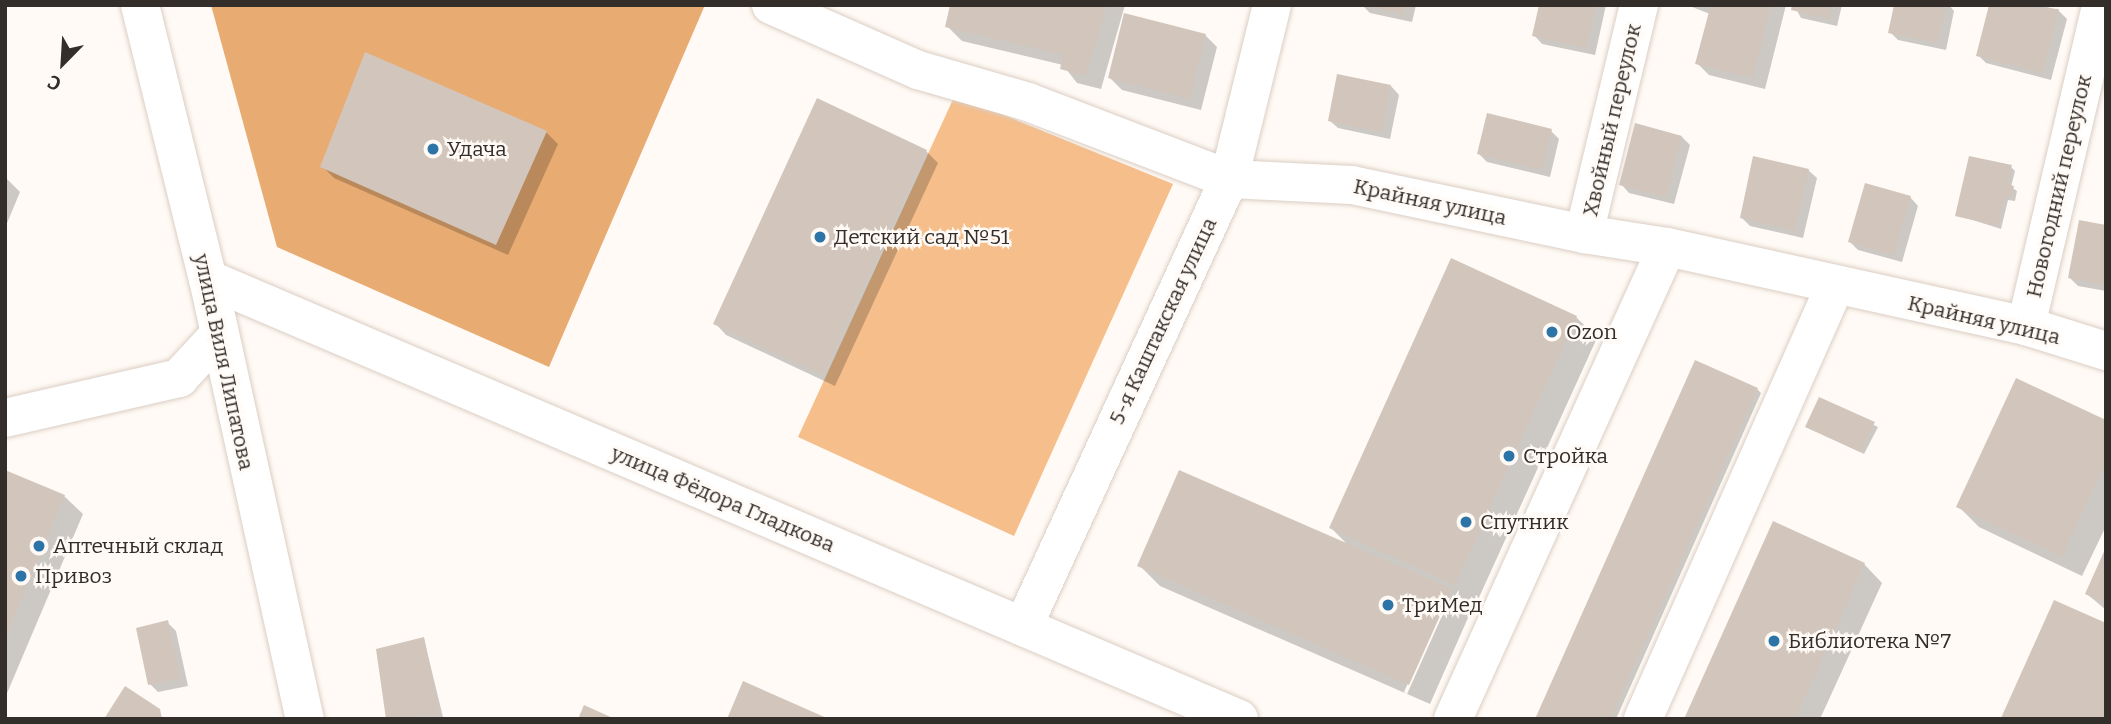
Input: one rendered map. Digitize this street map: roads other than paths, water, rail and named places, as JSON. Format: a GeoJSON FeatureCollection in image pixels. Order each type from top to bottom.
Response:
{"type":"FeatureCollection","features":[{"type":"Feature","properties":{"kind":"street","name":"улица Виля Липатова"},"geometry":{"type":"LineString","coordinates":[[140,5],[208,279],[217,337],[305,719]]}},
{"type":"Feature","properties":{"kind":"street","name":"Крайняя улица"},"geometry":{"type":"LineString","coordinates":[[771,5],[918,70],[1028,102],[1229,179],[1352,185],[1584,234],[1667,247],[1833,287],[2026,326],[2106,351]]}},
{"type":"Feature","properties":{"kind":"street","name":"5-я Каштакская улица"},"geometry":{"type":"LineString","coordinates":[[1023,626],[1229,179],[1272,5]]}},
{"type":"Feature","properties":{"kind":"street","name":"Хвойный переулок"},"geometry":{"type":"LineString","coordinates":[[1584,234],[1639,5]]}},
{"type":"Feature","properties":{"kind":"street","name":"Новогодний переулок"},"geometry":{"type":"LineString","coordinates":[[2026,326],[2101,5]]}},
{"type":"Feature","properties":{"kind":"street"},"geometry":{"type":"LineString","coordinates":[[1453,719],[1667,247]]}},
{"type":"Feature","properties":{"kind":"street","name":"улица Фёдора Гладкова"},"geometry":{"type":"LineString","coordinates":[[208,279],[1023,626],[1174,706],[1239,719]]}},
{"type":"Feature","properties":{"kind":"street"},"geometry":{"type":"LineString","coordinates":[[1643,719],[1833,287]]}},
{"type":"Feature","properties":{"kind":"street"},"geometry":{"type":"LineString","coordinates":[[5,418],[179,378],[217,337]]}},
{"type":"Feature","properties":{"kind":"place","name":"Удача"},"geometry":{"type":"Point","coordinates":[433,149]}},
{"type":"Feature","properties":{"kind":"place","name":"Детский сад №51"},"geometry":{"type":"Point","coordinates":[820,237]}},
{"type":"Feature","properties":{"kind":"place","name":"Ozon"},"geometry":{"type":"Point","coordinates":[1552,332]}},
{"type":"Feature","properties":{"kind":"place","name":"Стройка"},"geometry":{"type":"Point","coordinates":[1509,456]}},
{"type":"Feature","properties":{"kind":"place","name":"Спутник"},"geometry":{"type":"Point","coordinates":[1466,522]}},
{"type":"Feature","properties":{"kind":"place","name":"Аптечный склад"},"geometry":{"type":"Point","coordinates":[39,546]}},
{"type":"Feature","properties":{"kind":"place","name":"Привоз"},"geometry":{"type":"Point","coordinates":[21,576]}},
{"type":"Feature","properties":{"kind":"place","name":"ТриМед"},"geometry":{"type":"Point","coordinates":[1388,605]}},
{"type":"Feature","properties":{"kind":"place","name":"Библиотека №7"},"geometry":{"type":"Point","coordinates":[1774,641]}}]}
